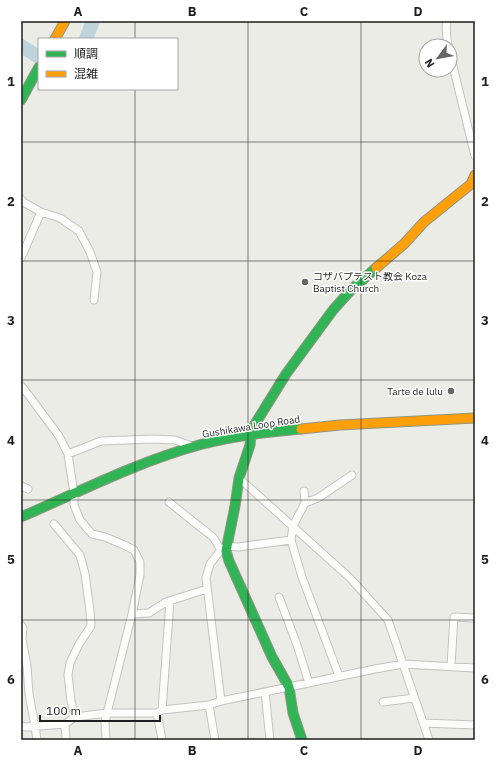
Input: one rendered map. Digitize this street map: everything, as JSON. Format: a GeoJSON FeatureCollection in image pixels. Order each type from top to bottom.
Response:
{"type":"FeatureCollection","features":[{"type":"Feature","properties":{"kind":"street"},"geometry":{"type":"LineString","coordinates":[[56,38],[65,21]]}},
{"type":"Feature","properties":{"kind":"street"},"geometry":{"type":"LineString","coordinates":[[447,21],[447,38]]}},
{"type":"Feature","properties":{"kind":"street"},"geometry":{"type":"LineString","coordinates":[[21,100],[38,69]]}},
{"type":"Feature","properties":{"kind":"street"},"geometry":{"type":"LineString","coordinates":[[456,78],[475,156]]}},
{"type":"Feature","properties":{"kind":"street"},"geometry":{"type":"LineString","coordinates":[[221,701],[206,578],[210,564],[224,548],[235,506],[239,478],[255,424],[286,374],[334,310],[351,290],[404,244],[424,222],[471,184],[475,175]]}},
{"type":"Feature","properties":{"kind":"street"},"geometry":{"type":"LineString","coordinates":[[21,199],[23,202],[41,212],[60,218],[79,231],[90,252],[96,272],[94,300]]}},
{"type":"Feature","properties":{"kind":"street"},"geometry":{"type":"LineString","coordinates":[[21,258],[41,212]]}},
{"type":"Feature","properties":{"kind":"street"},"geometry":{"type":"LineString","coordinates":[[21,386],[51,424],[68,454],[74,494],[74,505],[80,520],[92,534],[134,550],[140,562],[140,575],[132,614],[105,723],[106,740]]}},
{"type":"Feature","properties":{"kind":"street","name":"Gushikawa Loop Road"},"geometry":{"type":"LineString","coordinates":[[21,517],[117,475],[165,456],[206,443],[251,435],[319,426],[475,418]]}},
{"type":"Feature","properties":{"kind":"street"},"geometry":{"type":"LineString","coordinates":[[68,454],[101,441],[152,439],[175,440],[194,447]]}},
{"type":"Feature","properties":{"kind":"street"},"geometry":{"type":"LineString","coordinates":[[305,503],[318,498],[352,475]]}},
{"type":"Feature","properties":{"kind":"street"},"geometry":{"type":"LineString","coordinates":[[239,478],[350,578],[388,620],[429,740]]}},
{"type":"Feature","properties":{"kind":"street"},"geometry":{"type":"LineString","coordinates":[[304,491],[305,503],[293,526],[291,540],[302,577],[339,676]]}},
{"type":"Feature","properties":{"kind":"street"},"geometry":{"type":"LineString","coordinates":[[169,502],[213,537],[226,551],[229,562],[272,657],[289,687],[293,713],[302,740]]}},
{"type":"Feature","properties":{"kind":"street"},"geometry":{"type":"LineString","coordinates":[[54,524],[80,556],[85,574],[90,611],[91,626],[79,644],[70,662],[68,675],[71,701],[75,717]]}},
{"type":"Feature","properties":{"kind":"street"},"geometry":{"type":"LineString","coordinates":[[224,548],[291,540]]}},
{"type":"Feature","properties":{"kind":"street"},"geometry":{"type":"LineString","coordinates":[[132,614],[149,613],[166,602],[207,589]]}},
{"type":"Feature","properties":{"kind":"street"},"geometry":{"type":"LineString","coordinates":[[279,597],[297,644],[309,683]]}},
{"type":"Feature","properties":{"kind":"street"},"geometry":{"type":"LineString","coordinates":[[162,740],[160,712],[170,601]]}},
{"type":"Feature","properties":{"kind":"street"},"geometry":{"type":"LineString","coordinates":[[451,666],[454,617],[475,618]]}},
{"type":"Feature","properties":{"kind":"street"},"geometry":{"type":"LineString","coordinates":[[21,624],[29,694],[37,740]]}},
{"type":"Feature","properties":{"kind":"street"},"geometry":{"type":"LineString","coordinates":[[21,726],[65,724],[75,717],[107,713],[160,712],[209,705],[221,701],[339,676],[403,664],[475,668]]}},
{"type":"Feature","properties":{"kind":"street"},"geometry":{"type":"LineString","coordinates":[[265,692],[270,740]]}},
{"type":"Feature","properties":{"kind":"street"},"geometry":{"type":"LineString","coordinates":[[383,702],[414,698]]}},
{"type":"Feature","properties":{"kind":"street"},"geometry":{"type":"LineString","coordinates":[[209,705],[215,740]]}},
{"type":"Feature","properties":{"kind":"street"},"geometry":{"type":"LineString","coordinates":[[423,723],[475,725]]}},
{"type":"Feature","properties":{"kind":"street"},"geometry":{"type":"LineString","coordinates":[[65,724],[66,740]]}},
{"type":"Feature","properties":{"kind":"waterway"},"geometry":{"type":"LineString","coordinates":[[86,38],[93,21]]}},
{"type":"Feature","properties":{"kind":"waterway"},"geometry":{"type":"LineString","coordinates":[[21,46],[38,56]]}},
{"type":"Feature","properties":{"kind":"traffic: fast"},"geometry":{"type":"LineString","coordinates":[[21,100],[38,69]]}},
{"type":"Feature","properties":{"kind":"traffic: fast"},"geometry":{"type":"LineString","coordinates":[[302,740],[293,713],[289,687],[272,657],[229,561],[226,551],[239,478],[255,424],[286,374],[333,310],[351,290],[376,268]]}},
{"type":"Feature","properties":{"kind":"traffic: fast"},"geometry":{"type":"LineString","coordinates":[[21,517],[108,478],[176,452],[211,442],[237,437],[301,429]]}},
{"type":"Feature","properties":{"kind":"traffic: slow"},"geometry":{"type":"LineString","coordinates":[[56,38],[65,21]]}},
{"type":"Feature","properties":{"kind":"traffic: slow"},"geometry":{"type":"LineString","coordinates":[[376,268],[404,244],[424,222],[471,184],[475,175]]}},
{"type":"Feature","properties":{"kind":"traffic: slow"},"geometry":{"type":"LineString","coordinates":[[301,429],[340,425],[475,418]]}},
{"type":"Feature","properties":{"kind":"place","name":"コザバプテスト教会 Koza Baptist Church"},"geometry":{"type":"Point","coordinates":[305,282]}},
{"type":"Feature","properties":{"kind":"place","name":"Tarte de lulu"},"geometry":{"type":"Point","coordinates":[451,391]}}]}
